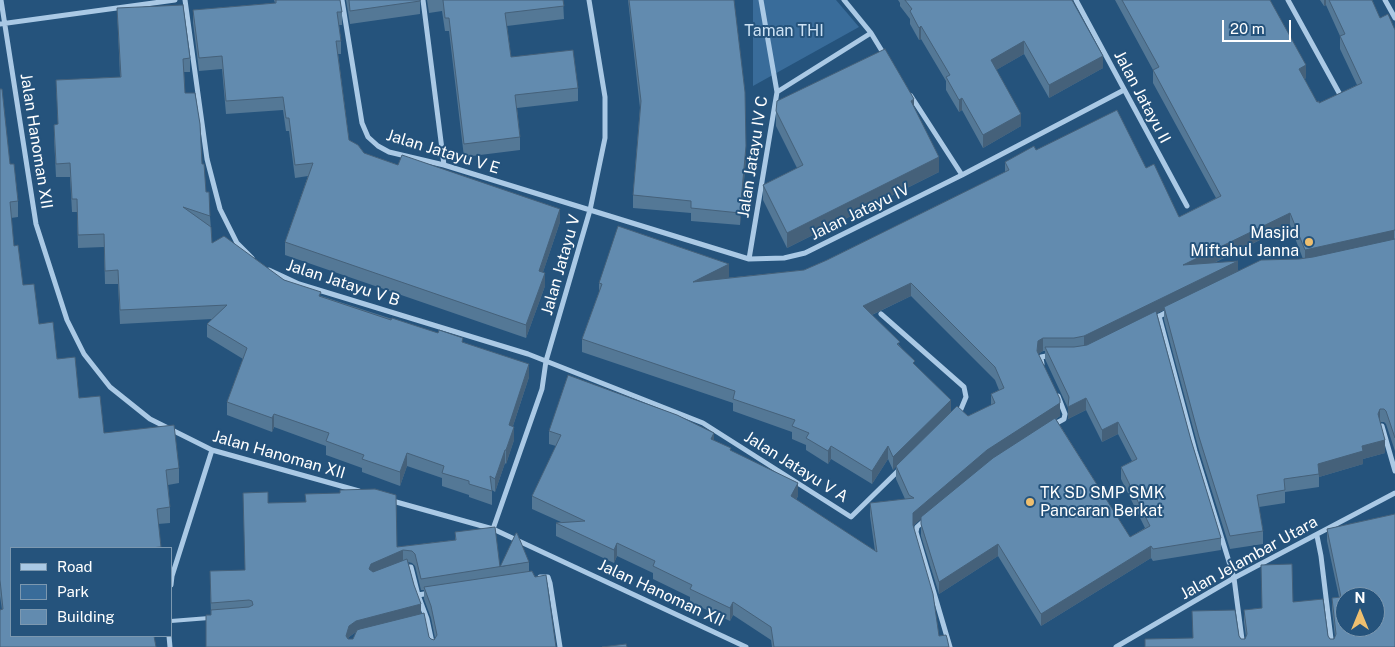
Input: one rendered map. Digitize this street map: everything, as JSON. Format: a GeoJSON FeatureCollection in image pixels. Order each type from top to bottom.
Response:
{"type":"FeatureCollection","features":[{"type":"Feature","properties":{"kind":"street","name":"Jalan Hanoman XII"},"geometry":{"type":"LineString","coordinates":[[1,0],[3,24],[36,224],[66,320],[84,354],[110,387],[150,420],[212,450],[362,492]]}},
{"type":"Feature","properties":{"kind":"street"},"geometry":{"type":"LineString","coordinates":[[3,24],[175,0]]}},
{"type":"Feature","properties":{"kind":"street"},"geometry":{"type":"LineString","coordinates":[[185,0],[207,159],[220,209],[236,243],[256,261]]}},
{"type":"Feature","properties":{"kind":"street","name":"Jalan Jatayu V E"},"geometry":{"type":"LineString","coordinates":[[342,0],[362,123],[368,137],[378,146],[389,152],[444,165],[590,210]]}},
{"type":"Feature","properties":{"kind":"street"},"geometry":{"type":"LineString","coordinates":[[423,0],[444,165]]}},
{"type":"Feature","properties":{"kind":"street","name":"Jalan Jatayu V"},"geometry":{"type":"LineString","coordinates":[[493,528],[542,389],[546,361],[590,210],[605,138],[605,97],[589,0]]}},
{"type":"Feature","properties":{"kind":"street","name":"Jalan Jatayu IV C"},"geometry":{"type":"LineString","coordinates":[[749,259],[777,92],[761,0]]}},
{"type":"Feature","properties":{"kind":"street"},"geometry":{"type":"LineString","coordinates":[[844,0],[887,58]]}},
{"type":"Feature","properties":{"kind":"street","name":"Jalan Jatayu II"},"geometry":{"type":"LineString","coordinates":[[1076,0],[1187,206]]}},
{"type":"Feature","properties":{"kind":"street"},"geometry":{"type":"LineString","coordinates":[[1288,0],[1343,100]]}},
{"type":"Feature","properties":{"kind":"street"},"geometry":{"type":"LineString","coordinates":[[1385,0],[1395,18]]}},
{"type":"Feature","properties":{"kind":"street"},"geometry":{"type":"LineString","coordinates":[[777,92],[871,34]]}},
{"type":"Feature","properties":{"kind":"street","name":"Jalan Jatayu IV"},"geometry":{"type":"LineString","coordinates":[[590,210],[749,259],[784,258],[805,253],[962,175],[1124,90]]}},
{"type":"Feature","properties":{"kind":"street"},"geometry":{"type":"LineString","coordinates":[[908,92],[962,175]]}},
{"type":"Feature","properties":{"kind":"street","name":"Jalan Jatayu V B"},"geometry":{"type":"LineString","coordinates":[[263,267],[299,284],[519,351],[546,361]]}},
{"type":"Feature","properties":{"kind":"street"},"geometry":{"type":"LineString","coordinates":[[1143,324],[1176,308]]}},
{"type":"Feature","properties":{"kind":"street"},"geometry":{"type":"LineString","coordinates":[[881,314],[964,387],[966,397],[961,409],[954,416]]}},
{"type":"Feature","properties":{"kind":"street"},"geometry":{"type":"LineString","coordinates":[[1159,316],[1195,451],[1234,578],[1244,647]]}},
{"type":"Feature","properties":{"kind":"street"},"geometry":{"type":"LineString","coordinates":[[1045,370],[1040,359],[1041,357],[1043,355],[1059,355]]}},
{"type":"Feature","properties":{"kind":"street","name":"Jalan Jatayu V A"},"geometry":{"type":"LineString","coordinates":[[546,361],[703,423],[851,517],[906,463]]}},
{"type":"Feature","properties":{"kind":"street"},"geometry":{"type":"LineString","coordinates":[[1047,429],[1064,419],[1065,414],[1053,386]]}},
{"type":"Feature","properties":{"kind":"street"},"geometry":{"type":"LineString","coordinates":[[1382,426],[1395,471]]}},
{"type":"Feature","properties":{"kind":"street"},"geometry":{"type":"LineString","coordinates":[[172,576],[212,450]]}},
{"type":"Feature","properties":{"kind":"street","name":"Jalan Jelambar Utara"},"geometry":{"type":"LineString","coordinates":[[1116,647],[1125,645],[1234,578],[1317,536],[1395,493]]}},
{"type":"Feature","properties":{"kind":"street","name":"Jalan Hanoman XII"},"geometry":{"type":"LineString","coordinates":[[380,497],[493,528],[746,647]]}},
{"type":"Feature","properties":{"kind":"street"},"geometry":{"type":"LineString","coordinates":[[932,515],[917,527],[917,536],[950,647]]}},
{"type":"Feature","properties":{"kind":"street"},"geometry":{"type":"LineString","coordinates":[[1317,536],[1332,647]]}},
{"type":"Feature","properties":{"kind":"street"},"geometry":{"type":"LineString","coordinates":[[397,569],[405,566],[412,567],[433,647]]}},
{"type":"Feature","properties":{"kind":"street"},"geometry":{"type":"LineString","coordinates":[[533,578],[548,578],[550,583],[560,647]]}},
{"type":"Feature","properties":{"kind":"street"},"geometry":{"type":"LineString","coordinates":[[418,595],[438,592]]}},
{"type":"Feature","properties":{"kind":"street"},"geometry":{"type":"LineString","coordinates":[[418,621],[427,619]]}},
{"type":"Feature","properties":{"kind":"lane"},"geometry":{"type":"LineString","coordinates":[[172,621],[210,618]]}},
{"type":"Feature","properties":{"kind":"green space","name":"Taman THI"},"geometry":{"type":"Polygon","coordinates":[[[753,0],[836,0],[859,27],[753,86],[753,0]]]}},
{"type":"Feature","properties":{"kind":"building"},"geometry":{"type":"Polygon","coordinates":[[[276,0],[340,0],[342,12],[337,12],[341,41],[336,41],[349,140],[358,145],[364,153],[398,165],[402,155],[560,209],[539,271],[545,273],[526,325],[285,242],[313,163],[295,165],[289,118],[286,118],[283,97],[226,101],[222,56],[199,58],[193,10],[276,3],[276,0]]]}},
{"type":"Feature","properties":{"kind":"building"},"geometry":{"type":"Polygon","coordinates":[[[349,0],[420,0],[420,1],[350,11],[349,0]]]}},
{"type":"Feature","properties":{"kind":"building"},"geometry":{"type":"Polygon","coordinates":[[[443,0],[563,0],[564,6],[505,13],[511,57],[573,50],[578,88],[515,95],[520,137],[464,144],[449,18],[445,18],[443,0]]]}},
{"type":"Feature","properties":{"kind":"building"},"geometry":{"type":"Polygon","coordinates":[[[629,0],[734,0],[745,92],[746,146],[740,213],[691,208],[691,201],[633,195],[641,101],[629,0]]]}},
{"type":"Feature","properties":{"kind":"building"},"geometry":{"type":"Polygon","coordinates":[[[905,0],[1072,0],[1103,56],[1049,85],[1024,41],[991,60],[1021,114],[983,135],[962,98],[959,100],[946,77],[950,75],[921,26],[919,28],[910,11],[912,9],[905,0]]]}},
{"type":"Feature","properties":{"kind":"building"},"geometry":{"type":"Polygon","coordinates":[[[1122,0],[1270,0],[1306,65],[1299,69],[1319,103],[1362,83],[1340,36],[1345,34],[1329,0],[1372,0],[1380,18],[1388,14],[1395,30],[1395,230],[1305,250],[1290,213],[1183,265],[1238,261],[1084,336],[1074,338],[1043,338],[1038,341],[1037,351],[1060,399],[1060,403],[987,450],[913,513],[913,525],[933,594],[939,636],[946,635],[949,647],[774,647],[771,627],[733,602],[730,608],[690,589],[692,585],[653,566],[655,561],[617,543],[614,550],[556,523],[585,521],[532,496],[561,435],[549,431],[568,375],[677,415],[714,433],[711,439],[798,483],[791,496],[877,552],[870,503],[914,498],[909,495],[896,466],[957,406],[968,416],[995,403],[991,394],[1004,388],[995,367],[911,283],[863,306],[900,342],[897,344],[915,361],[913,363],[951,400],[893,457],[888,446],[872,471],[831,446],[828,451],[806,438],[809,433],[792,426],[795,420],[733,399],[735,391],[582,339],[602,284],[599,283],[618,226],[729,264],[693,282],[804,270],[1009,170],[1005,162],[1034,146],[1036,150],[1117,110],[1146,168],[1154,164],[1179,217],[1221,196],[1153,70],[1159,67],[1122,0]]]}},
{"type":"Feature","properties":{"kind":"building"},"geometry":{"type":"Polygon","coordinates":[[[183,5],[190,58],[183,59],[185,93],[195,93],[200,124],[202,164],[204,164],[206,192],[209,192],[210,216],[183,207],[211,227],[212,243],[224,236],[284,280],[321,292],[319,296],[391,320],[392,318],[438,333],[439,330],[463,338],[462,342],[529,364],[509,425],[514,427],[506,450],[495,479],[490,476],[492,491],[469,484],[469,481],[442,473],[444,466],[407,453],[400,472],[362,459],[364,455],[326,441],[329,433],[274,414],[272,418],[227,402],[247,348],[207,324],[227,305],[120,310],[118,270],[105,271],[104,234],[78,235],[77,199],[72,199],[70,163],[56,164],[54,125],[58,124],[56,80],[121,77],[117,8],[183,5]]]}},
{"type":"Feature","properties":{"kind":"building"},"geometry":{"type":"Polygon","coordinates":[[[885,49],[914,99],[911,101],[939,157],[787,233],[763,185],[803,165],[776,111],[777,101],[885,49]]]}},
{"type":"Feature","properties":{"kind":"building"},"geometry":{"type":"Polygon","coordinates":[[[0,89],[2,89],[10,164],[14,164],[18,201],[10,202],[14,246],[18,245],[23,285],[34,284],[39,324],[53,322],[57,359],[75,357],[79,398],[100,396],[104,433],[174,425],[179,468],[166,470],[170,507],[157,509],[161,547],[10,547],[10,637],[154,637],[156,647],[0,647],[0,610],[3,609],[0,580],[0,89]]]}},
{"type":"Feature","properties":{"kind":"building"},"geometry":{"type":"Polygon","coordinates":[[[1395,239],[1395,438],[1386,411],[1380,409],[1378,414],[1385,440],[1362,446],[1363,451],[1318,464],[1319,474],[1284,479],[1285,490],[1257,495],[1263,531],[1230,536],[1199,437],[1164,307],[1261,260],[1313,257],[1395,239]]]}},
{"type":"Feature","properties":{"kind":"building"},"geometry":{"type":"Polygon","coordinates":[[[1156,311],[1191,440],[1221,538],[1153,549],[1151,546],[1041,614],[998,544],[939,582],[921,524],[921,517],[993,458],[1055,418],[1130,537],[1150,526],[1121,467],[1137,459],[1118,422],[1102,430],[1086,398],[1068,407],[1069,397],[1045,347],[1087,345],[1156,311]]]}},
{"type":"Feature","properties":{"kind":"building"},"geometry":{"type":"Polygon","coordinates":[[[375,489],[396,495],[397,547],[456,540],[455,532],[495,527],[500,567],[421,579],[415,554],[412,551],[403,550],[371,564],[369,569],[373,572],[407,559],[421,604],[356,621],[349,626],[346,636],[348,639],[353,639],[357,630],[424,613],[429,637],[434,640],[437,635],[431,606],[424,587],[532,571],[535,577],[546,575],[556,647],[206,647],[206,615],[211,615],[211,610],[249,607],[253,605],[252,601],[249,600],[211,603],[210,571],[245,570],[243,493],[268,492],[268,503],[306,502],[305,494],[375,489]]]}},
{"type":"Feature","properties":{"kind":"building"},"geometry":{"type":"Polygon","coordinates":[[[1395,514],[1395,647],[1145,647],[1145,639],[1193,638],[1192,611],[1235,610],[1239,636],[1241,639],[1245,639],[1247,634],[1244,610],[1262,608],[1261,565],[1292,564],[1293,602],[1323,599],[1330,639],[1334,639],[1335,636],[1385,637],[1385,587],[1339,587],[1327,529],[1395,514]]]}},
{"type":"Feature","properties":{"kind":"building"},"geometry":{"type":"Polygon","coordinates":[[[516,533],[517,533],[529,562],[500,567],[516,533]]]}},
{"type":"Feature","properties":{"kind":"building"},"geometry":{"type":"Polygon","coordinates":[[[1332,598],[1335,598],[1335,625],[1332,598]]]}},
{"type":"Feature","properties":{"kind":"building"},"geometry":{"type":"Polygon","coordinates":[[[626,644],[627,647],[602,647],[626,644]]]}},
{"type":"Feature","properties":{"kind":"place","name":"Masjid Miftahul Janna"},"geometry":{"type":"Point","coordinates":[1309,242]}},
{"type":"Feature","properties":{"kind":"place","name":"TK SD SMP SMK Pancaran Berkat"},"geometry":{"type":"Point","coordinates":[1030,502]}}]}
